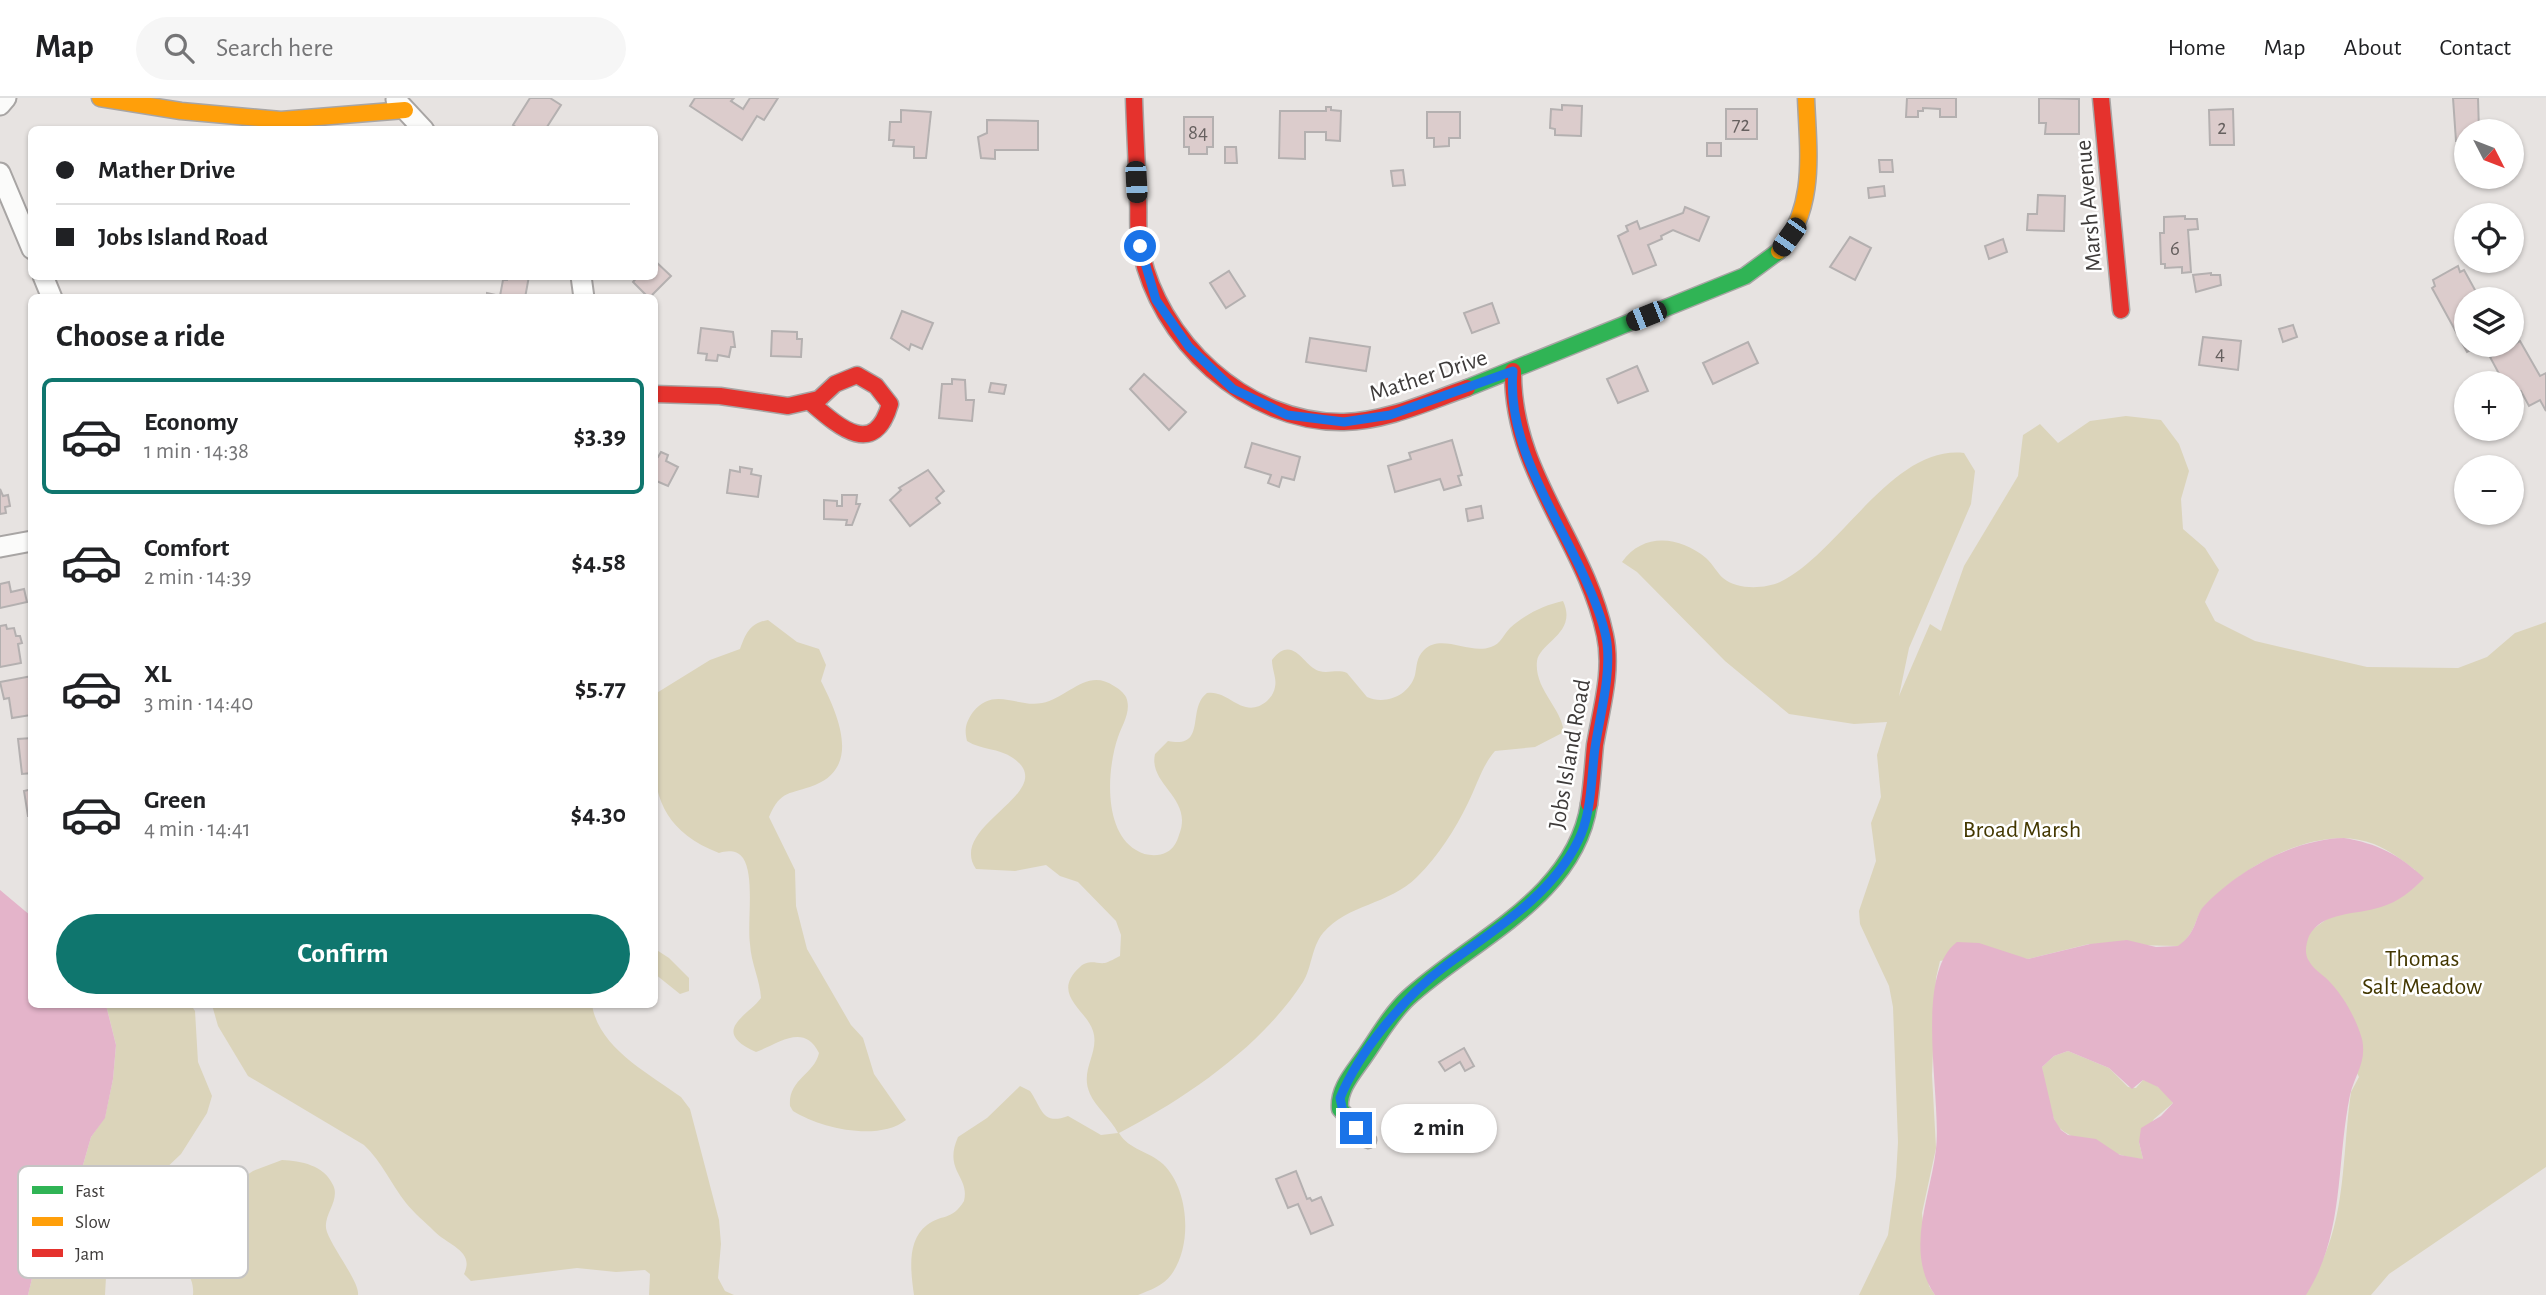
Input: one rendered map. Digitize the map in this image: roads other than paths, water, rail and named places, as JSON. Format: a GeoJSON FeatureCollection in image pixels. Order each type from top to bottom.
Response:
{"type":"FeatureCollection","features":[{"type":"Feature","properties":{"kind":"street"},"geometry":{"type":"LineString","coordinates":[[0,105],[6,98]]}},
{"type":"Feature","properties":{"kind":"street"},"geometry":{"type":"LineString","coordinates":[[100,98],[181,111],[281,120],[400,104],[420,126]]}},
{"type":"Feature","properties":{"kind":"street","name":"Mather Drive"},"geometry":{"type":"LineString","coordinates":[[1134,98],[1140,246],[1156,300],[1189,347],[1233,389],[1287,415],[1344,422],[1390,415],[1513,371],[1745,276],[1779,253],[1800,222],[1806,188],[1806,98]]}},
{"type":"Feature","properties":{"kind":"street","name":"Marsh Avenue"},"geometry":{"type":"LineString","coordinates":[[2101,98],[2121,310]]}},
{"type":"Feature","properties":{"kind":"street"},"geometry":{"type":"LineString","coordinates":[[0,173],[28,240]]}},
{"type":"Feature","properties":{"kind":"street","name":"Jobs Island Road"},"geometry":{"type":"LineString","coordinates":[[1368,1140],[1344,1116],[1340,1107],[1340,1098],[1350,1079],[1399,1006],[1443,967],[1516,915],[1547,883],[1579,841],[1586,812],[1605,687],[1607,643],[1590,591],[1521,439],[1513,409],[1513,371]]}},
{"type":"Feature","properties":{"kind":"street"},"geometry":{"type":"LineString","coordinates":[[658,394],[720,396],[788,406],[819,399],[835,384],[857,376],[876,386],[890,404],[887,420],[876,431],[859,436],[843,431],[810,402]]}},
{"type":"Feature","properties":{"kind":"street"},"geometry":{"type":"LineString","coordinates":[[0,547],[28,542]]}},
{"type":"Feature","properties":{"kind":"park label","name":"Broad Marsh"},"geometry":{"type":"Point","coordinates":[2022,829]}},
{"type":"Feature","properties":{"kind":"park label","name":"Thomas Salt Meadow"},"geometry":{"type":"Point","coordinates":[2422,972]}}]}
